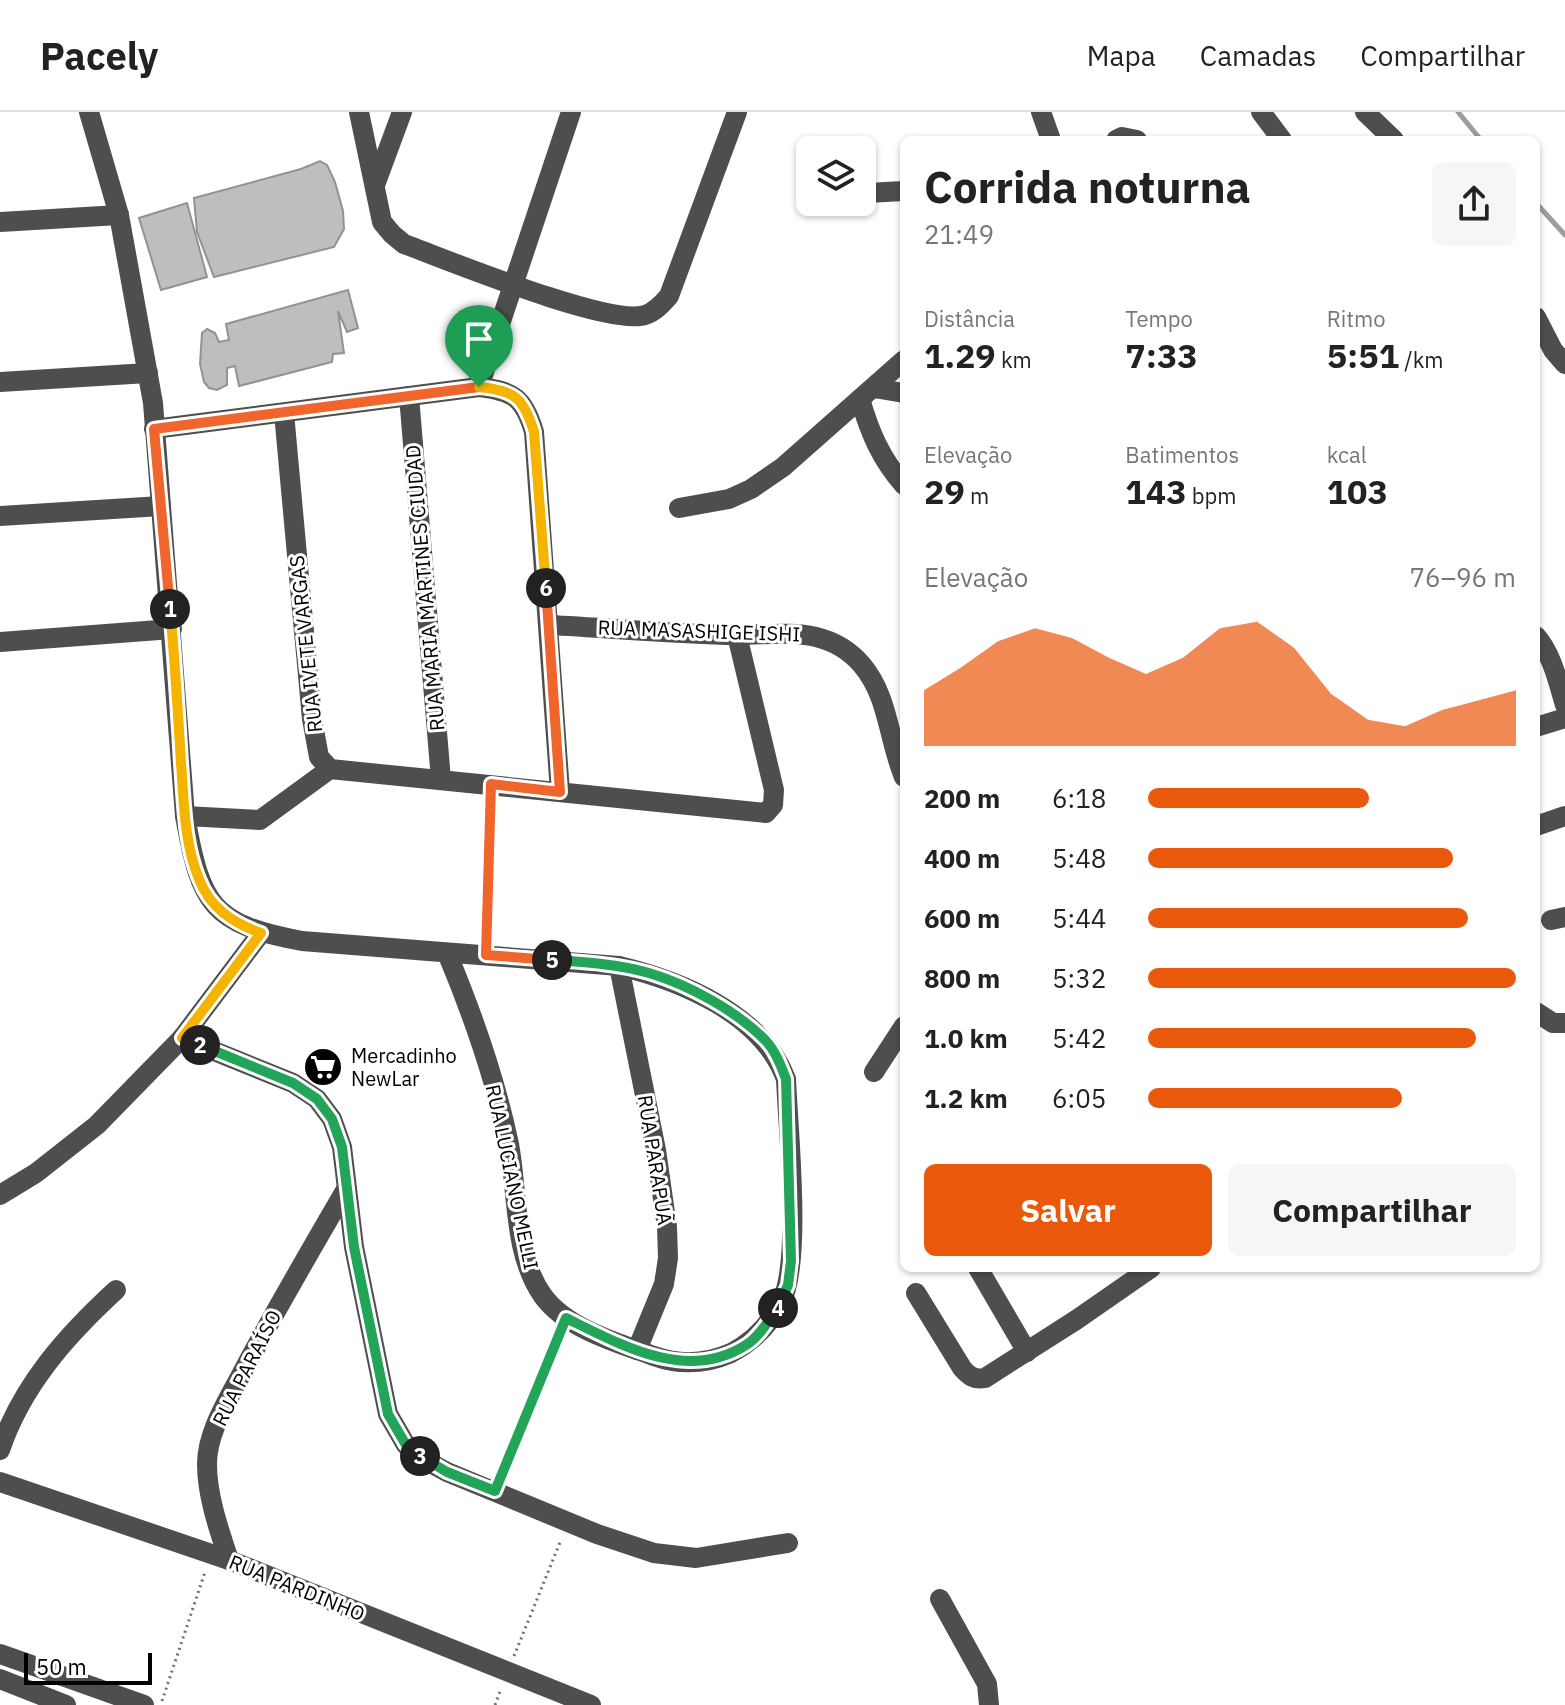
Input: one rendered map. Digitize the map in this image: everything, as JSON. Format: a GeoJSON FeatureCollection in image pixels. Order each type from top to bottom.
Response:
{"type":"FeatureCollection","features":[{"type":"Feature","properties":{"kind":"street","name":"RUA LUCIANO MELLI"},"geometry":{"type":"LineString","coordinates":[[89,112],[119,215],[148,373],[172,629],[185,816],[199,880],[223,915],[261,933],[302,941],[619,966],[685,987],[746,1025],[766,1042],[779,1060],[786,1079],[791,1261],[782,1302],[748,1345],[723,1356],[695,1362],[669,1361],[566,1318],[544,1297],[534,1280],[523,1246],[509,1144],[484,1049],[447,953]]}},
{"type":"Feature","properties":{"kind":"street"},"geometry":{"type":"LineString","coordinates":[[359,112],[382,222],[404,244],[513,285],[633,317],[646,315],[669,296],[737,112]]}},
{"type":"Feature","properties":{"kind":"street"},"geometry":{"type":"LineString","coordinates":[[373,189],[402,112]]}},
{"type":"Feature","properties":{"kind":"street"},"geometry":{"type":"LineString","coordinates":[[479,387],[571,112]]}},
{"type":"Feature","properties":{"kind":"street"},"geometry":{"type":"LineString","coordinates":[[1041,112],[1050,136]]}},
{"type":"Feature","properties":{"kind":"street"},"geometry":{"type":"LineString","coordinates":[[1261,112],[1279,136]]}},
{"type":"Feature","properties":{"kind":"street"},"geometry":{"type":"LineString","coordinates":[[1365,112],[1390,136]]}},
{"type":"Feature","properties":{"kind":"street"},"geometry":{"type":"LineString","coordinates":[[876,193],[900,191]]}},
{"type":"Feature","properties":{"kind":"street"},"geometry":{"type":"LineString","coordinates":[[0,222],[119,215]]}},
{"type":"Feature","properties":{"kind":"street"},"geometry":{"type":"LineString","coordinates":[[1540,325],[1553,350],[1565,364]]}},
{"type":"Feature","properties":{"kind":"street"},"geometry":{"type":"LineString","coordinates":[[679,508],[729,499],[751,489],[783,467],[900,364]]}},
{"type":"Feature","properties":{"kind":"street"},"geometry":{"type":"LineString","coordinates":[[0,382],[148,373]]}},
{"type":"Feature","properties":{"kind":"street"},"geometry":{"type":"LineString","coordinates":[[154,429],[479,387],[513,394],[529,417],[534,432],[560,792]]}},
{"type":"Feature","properties":{"kind":"street"},"geometry":{"type":"LineString","coordinates":[[867,394],[900,393]]}},
{"type":"Feature","properties":{"kind":"street"},"geometry":{"type":"LineString","coordinates":[[867,394],[870,434],[887,466],[900,481]]}},
{"type":"Feature","properties":{"kind":"street","name":"RUA MARIA MARTINES CIUDAD"},"geometry":{"type":"LineString","coordinates":[[409,396],[441,780]]}},
{"type":"Feature","properties":{"kind":"street","name":"RUA IVETE VARGAS"},"geometry":{"type":"LineString","coordinates":[[284,413],[312,719],[319,757],[330,769]]}},
{"type":"Feature","properties":{"kind":"street"},"geometry":{"type":"LineString","coordinates":[[0,516],[161,506]]}},
{"type":"Feature","properties":{"kind":"street","name":"RUA MASASHIGE ISHI"},"geometry":{"type":"LineString","coordinates":[[549,625],[737,635],[787,633],[834,642],[860,662],[875,683],[885,707],[900,767]]}},
{"type":"Feature","properties":{"kind":"street"},"geometry":{"type":"LineString","coordinates":[[0,642],[172,629]]}},
{"type":"Feature","properties":{"kind":"street"},"geometry":{"type":"LineString","coordinates":[[185,816],[260,820],[330,769],[765,813],[773,805],[774,790],[737,635]]}},
{"type":"Feature","properties":{"kind":"street"},"geometry":{"type":"LineString","coordinates":[[1540,641],[1554,670],[1565,705]]}},
{"type":"Feature","properties":{"kind":"street"},"geometry":{"type":"LineString","coordinates":[[1540,726],[1565,718]]}},
{"type":"Feature","properties":{"kind":"street"},"geometry":{"type":"LineString","coordinates":[[1540,825],[1565,816]]}},
{"type":"Feature","properties":{"kind":"street"},"geometry":{"type":"LineString","coordinates":[[0,1195],[36,1173],[97,1125],[182,1038],[261,933]]}},
{"type":"Feature","properties":{"kind":"street","name":"RUA PARAPUÃ"},"geometry":{"type":"LineString","coordinates":[[619,966],[656,1150],[667,1227],[668,1258],[664,1284],[637,1350]]}},
{"type":"Feature","properties":{"kind":"street"},"geometry":{"type":"LineString","coordinates":[[1540,1015],[1553,1023],[1565,1023]]}},
{"type":"Feature","properties":{"kind":"street"},"geometry":{"type":"LineString","coordinates":[[874,1072],[900,1032]]}},
{"type":"Feature","properties":{"kind":"street"},"geometry":{"type":"LineString","coordinates":[[182,1038],[293,1083],[317,1099],[332,1119],[342,1147],[345,1191],[366,1316],[388,1414],[406,1445],[425,1460],[629,1546],[678,1558],[713,1556],[788,1543]]}},
{"type":"Feature","properties":{"kind":"street","name":"RUA PARAÍSO"},"geometry":{"type":"LineString","coordinates":[[220,1557],[207,1463],[211,1441],[222,1412],[278,1305],[345,1191]]}},
{"type":"Feature","properties":{"kind":"street"},"geometry":{"type":"LineString","coordinates":[[980,1272],[1027,1352]]}},
{"type":"Feature","properties":{"kind":"street"},"geometry":{"type":"LineString","coordinates":[[916,1293],[962,1368],[978,1379],[985,1378],[1027,1352],[1145,1272]]}},
{"type":"Feature","properties":{"kind":"street"},"geometry":{"type":"LineString","coordinates":[[0,1450],[30,1389],[51,1356],[79,1324],[116,1290]]}},
{"type":"Feature","properties":{"kind":"street","name":"RUA PARDINHO"},"geometry":{"type":"LineString","coordinates":[[0,1482],[220,1557],[591,1705]]}},
{"type":"Feature","properties":{"kind":"street"},"geometry":{"type":"LineString","coordinates":[[940,1599],[987,1684],[989,1705]]}},
{"type":"Feature","properties":{"kind":"street"},"geometry":{"type":"LineString","coordinates":[[0,1654],[144,1705]]}},
{"type":"Feature","properties":{"kind":"street"},"geometry":{"type":"LineString","coordinates":[[0,1679],[66,1705]]}},
{"type":"Feature","properties":{"kind":"path"},"geometry":{"type":"LineString","coordinates":[[486,955],[491,784]]}},
{"type":"Feature","properties":{"kind":"path"},"geometry":{"type":"LineString","coordinates":[[495,1491],[566,1318]]}},
{"type":"Feature","properties":{"kind":"path"},"geometry":{"type":"LineString","coordinates":[[495,1705],[568,1522]]}},
{"type":"Feature","properties":{"kind":"path"},"geometry":{"type":"LineString","coordinates":[[161,1705],[220,1557]]}},
{"type":"Feature","properties":{"kind":"building"},"geometry":{"type":"Polygon","coordinates":[[[320,161],[327,165],[335,182],[343,211],[344,229],[334,247],[214,277],[197,232],[194,198],[320,161]]]}},
{"type":"Feature","properties":{"kind":"building"},"geometry":{"type":"Polygon","coordinates":[[[187,203],[207,277],[161,290],[139,218],[187,203]]]}},
{"type":"Feature","properties":{"kind":"building"},"geometry":{"type":"Polygon","coordinates":[[[348,290],[358,328],[347,332],[338,311],[344,353],[333,354],[332,362],[239,386],[235,366],[227,368],[227,385],[217,390],[209,388],[204,382],[200,364],[202,333],[207,329],[215,333],[219,342],[229,340],[226,324],[348,290]]]}},
{"type":"Feature","properties":{"kind":"waterway"},"geometry":{"type":"LineString","coordinates":[[1458,112],[1478,136]]}},
{"type":"Feature","properties":{"kind":"waterway"},"geometry":{"type":"LineString","coordinates":[[1540,207],[1565,235]]}},
{"type":"Feature","properties":{"kind":"place","name":"Mercadinho NewLar"},"geometry":{"type":"Point","coordinates":[323,1067]}},
{"type":"Feature","properties":{"kind":"route"},"geometry":{"type":"LineString","coordinates":[[479,387],[513,394],[522,403],[534,432],[560,792],[491,784],[486,955],[619,966],[651,974],[685,987],[746,1025],[766,1042],[779,1060],[786,1079],[790,1183],[791,1261],[788,1285],[782,1302],[748,1345],[723,1356],[695,1362],[669,1361],[593,1332],[566,1318],[495,1491],[425,1460],[406,1445],[388,1414],[354,1247],[342,1147],[332,1119],[317,1099],[293,1083],[182,1038],[261,933],[223,915],[199,880],[192,854],[185,816],[154,429],[479,387]]}}]}
